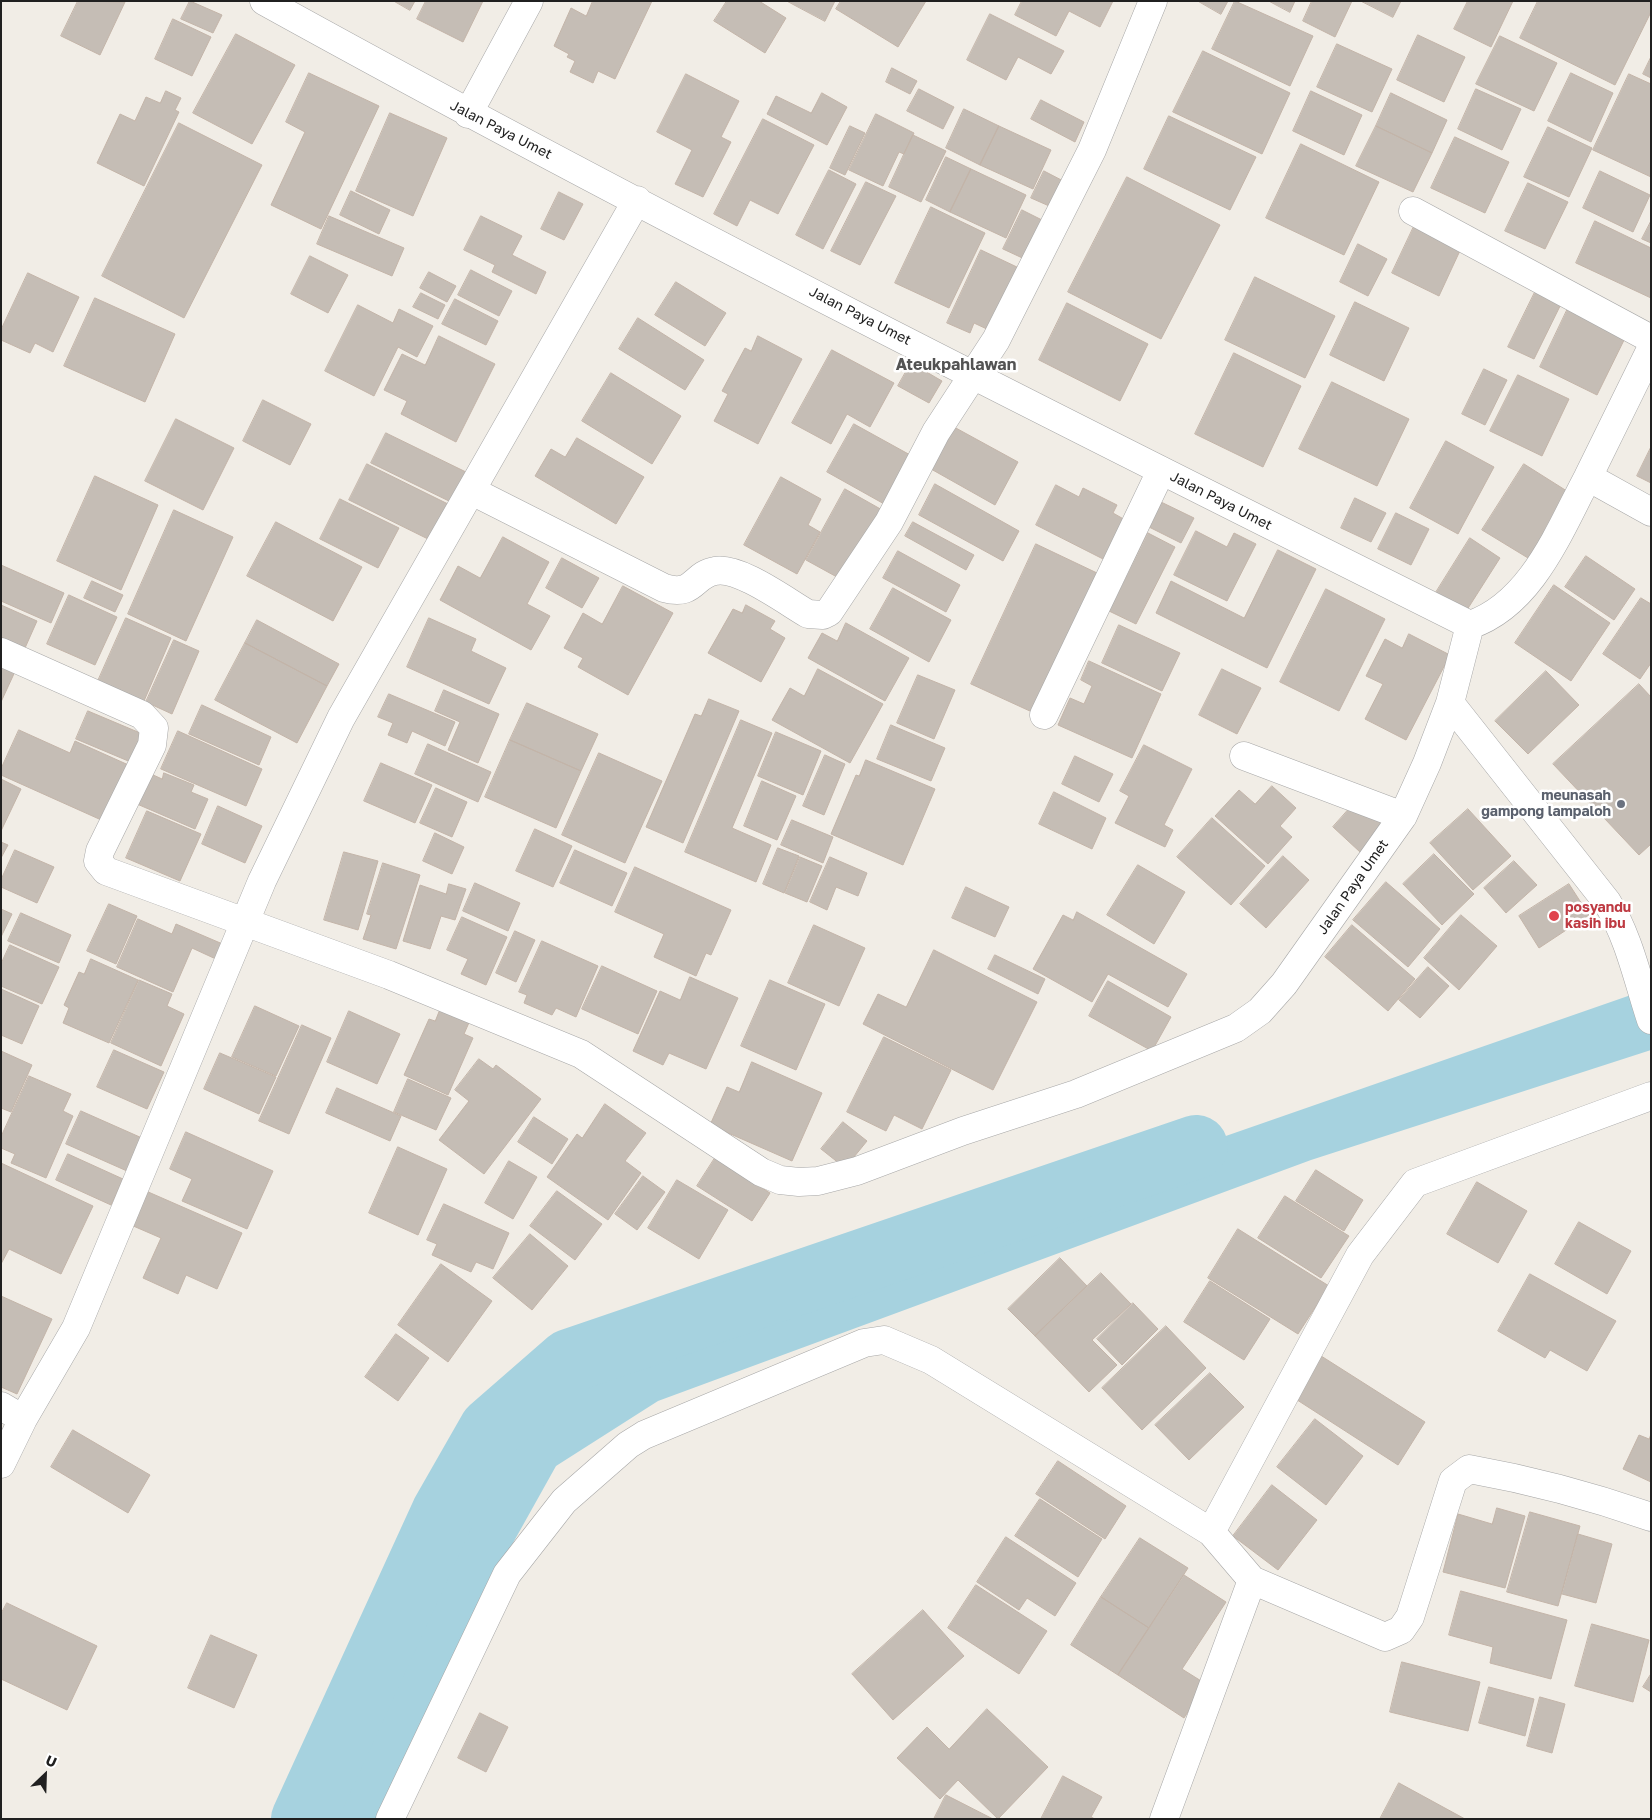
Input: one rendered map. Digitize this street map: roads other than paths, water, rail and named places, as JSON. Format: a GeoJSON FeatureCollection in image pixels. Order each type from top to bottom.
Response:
{"type":"FeatureCollection","features":[{"type":"Feature","properties":{"kind":"street","name":"Jalan Paya Umet"},"geometry":{"type":"LineString","coordinates":[[1,652],[142,715],[154,728],[152,745],[100,851],[98,861],[106,870],[244,923],[389,975],[581,1054],[753,1167],[780,1180],[799,1182],[818,1181],[857,1171],[963,1131],[1076,1094],[1236,1028],[1260,1011],[1284,984],[1403,816],[1427,763],[1450,703],[1470,626],[1161,471],[468,114],[264,1]]}},
{"type":"Feature","properties":{"kind":"street"},"geometry":{"type":"LineString","coordinates":[[468,114],[529,1]]}},
{"type":"Feature","properties":{"kind":"street"},"geometry":{"type":"LineString","coordinates":[[472,491],[675,592],[685,590],[706,574],[727,570],[808,614],[823,616],[829,612],[889,522],[936,432],[972,374],[996,340],[1092,150],[1153,1]]}},
{"type":"Feature","properties":{"kind":"street"},"geometry":{"type":"LineString","coordinates":[[1,1464],[12,1413],[76,1328],[244,923],[341,718],[636,200]]}},
{"type":"Feature","properties":{"kind":"street"},"geometry":{"type":"LineString","coordinates":[[1413,211],[1651,340]]}},
{"type":"Feature","properties":{"kind":"street"},"geometry":{"type":"LineString","coordinates":[[1470,626],[1486,620],[1504,609],[1539,567],[1588,477],[1651,349]]}},
{"type":"Feature","properties":{"kind":"street"},"geometry":{"type":"LineString","coordinates":[[1044,715],[1161,471]]}},
{"type":"Feature","properties":{"kind":"street"},"geometry":{"type":"LineString","coordinates":[[1588,477],[1651,512]]}},
{"type":"Feature","properties":{"kind":"street"},"geometry":{"type":"LineString","coordinates":[[1450,703],[1607,902],[1615,915],[1626,944],[1651,1020]]}},
{"type":"Feature","properties":{"kind":"street"},"geometry":{"type":"LineString","coordinates":[[1244,756],[1403,816]]}},
{"type":"Feature","properties":{"kind":"street"},"geometry":{"type":"LineString","coordinates":[[1211,1532],[1360,1255],[1415,1183],[1651,1096]]}},
{"type":"Feature","properties":{"kind":"street"},"geometry":{"type":"LineString","coordinates":[[390,1819],[507,1574],[564,1501],[628,1444],[644,1435],[864,1343],[884,1340],[930,1360],[1211,1532],[1252,1580],[1385,1637],[1401,1630],[1410,1617],[1454,1481],[1469,1469],[1537,1482],[1598,1498],[1651,1517]]}},
{"type":"Feature","properties":{"kind":"street"},"geometry":{"type":"LineString","coordinates":[[1164,1819],[1252,1580]]}},
{"type":"Feature","properties":{"kind":"water"},"geometry":{"type":"Polygon","coordinates":[[[1651,988],[1651,1050],[1311,1160],[658,1401],[556,1466],[499,1568],[381,1819],[306,1819],[437,1546],[509,1434],[597,1362],[700,1319],[1651,988]]]}},
{"type":"Feature","properties":{"kind":"waterway"},"geometry":{"type":"LineString","coordinates":[[303,1819],[443,1513],[491,1429],[569,1361],[1196,1147]]}},
{"type":"Feature","properties":{"kind":"place","name":"meunasah gampong lampaloh"},"geometry":{"type":"Point","coordinates":[1621,804]}},
{"type":"Feature","properties":{"kind":"place","name":"posyandu kasih ibu"},"geometry":{"type":"Point","coordinates":[1554,916]}},
{"type":"Feature","properties":{"kind":"district","name":"Ateukpahlawan"},"geometry":{"type":"Point","coordinates":[956,365]}}]}
